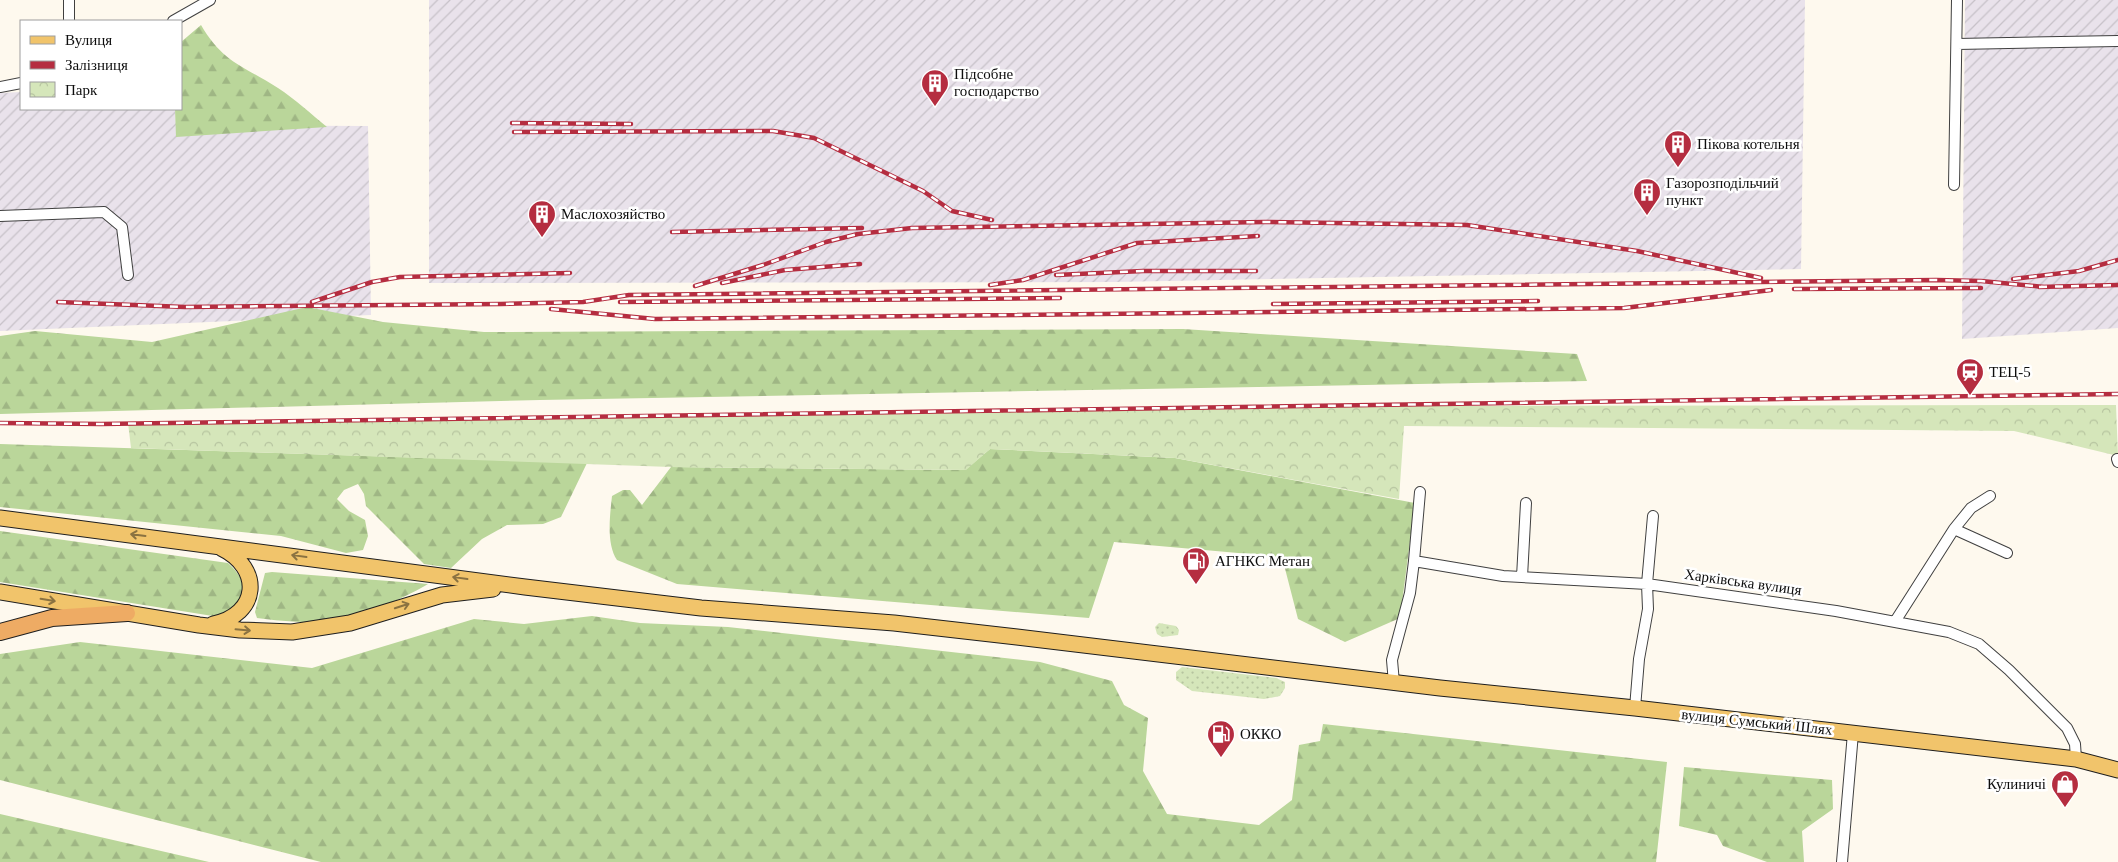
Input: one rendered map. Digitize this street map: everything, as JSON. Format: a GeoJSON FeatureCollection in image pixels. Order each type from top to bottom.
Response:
{"type":"FeatureCollection","features":[{"type":"Feature","properties":{"kind":"highway"},"geometry":{"type":"LineString","coordinates":[[0,632],[52,618],[127,613]]}},
{"type":"Feature","properties":{"kind":"main road"},"geometry":{"type":"LineString","coordinates":[[0,518],[525,587]]}},
{"type":"Feature","properties":{"kind":"main road"},"geometry":{"type":"LineString","coordinates":[[199,625],[222,622],[238,614],[245,606],[250,588],[248,571],[237,557],[222,548],[205,544]]}},
{"type":"Feature","properties":{"kind":"main road"},"geometry":{"type":"LineString","coordinates":[[0,592],[199,625],[268,632],[307,631],[350,623],[442,595],[525,587]]}},
{"type":"Feature","properties":{"kind":"main road","name":"вулиця Сумський Шлях"},"geometry":{"type":"LineString","coordinates":[[525,587],[701,608],[894,624],[1017,637],[1394,683],[1853,733],[2076,759],[2118,770]]}},
{"type":"Feature","properties":{"kind":"street"},"geometry":{"type":"LineString","coordinates":[[69,0],[69,20]]}},
{"type":"Feature","properties":{"kind":"street"},"geometry":{"type":"LineString","coordinates":[[175,20],[210,0]]}},
{"type":"Feature","properties":{"kind":"street"},"geometry":{"type":"LineString","coordinates":[[1954,185],[1957,0]]}},
{"type":"Feature","properties":{"kind":"street"},"geometry":{"type":"LineString","coordinates":[[1957,44],[2118,41]]}},
{"type":"Feature","properties":{"kind":"street"},"geometry":{"type":"LineString","coordinates":[[0,86],[20,83]]}},
{"type":"Feature","properties":{"kind":"street"},"geometry":{"type":"LineString","coordinates":[[0,216],[104,212],[122,227],[128,275]]}},
{"type":"Feature","properties":{"kind":"street"},"geometry":{"type":"LineString","coordinates":[[1394,683],[1392,660],[1410,593],[1420,492]]}},
{"type":"Feature","properties":{"kind":"street"},"geometry":{"type":"LineString","coordinates":[[1896,620],[1954,529],[1971,508],[1990,496]]}},
{"type":"Feature","properties":{"kind":"street"},"geometry":{"type":"LineString","coordinates":[[1522,577],[1526,504]]}},
{"type":"Feature","properties":{"kind":"street"},"geometry":{"type":"LineString","coordinates":[[1635,708],[1639,659],[1648,608],[1647,584],[1653,516]]}},
{"type":"Feature","properties":{"kind":"street"},"geometry":{"type":"LineString","coordinates":[[1954,529],[2008,554]]}},
{"type":"Feature","properties":{"kind":"street","name":"Харківська вулиця"},"geometry":{"type":"LineString","coordinates":[[1414,561],[1503,576],[1647,584],[1896,620],[1949,632],[1979,644],[2009,670],[2067,728],[2075,744],[2076,759]]}},
{"type":"Feature","properties":{"kind":"street"},"geometry":{"type":"LineString","coordinates":[[1842,862],[1853,733]]}},
{"type":"Feature","properties":{"kind":"shaded area"},"geometry":{"type":"Polygon","coordinates":[[[429,0],[1805,0],[1801,269],[1114,282],[429,283],[429,0]]]}},
{"type":"Feature","properties":{"kind":"shaded area"},"geometry":{"type":"Polygon","coordinates":[[[1965,0],[2118,0],[2118,328],[1962,339],[1965,0]]]}},
{"type":"Feature","properties":{"kind":"shaded area"},"geometry":{"type":"Polygon","coordinates":[[[20,92],[20,110],[175,110],[176,125],[368,126],[371,315],[0,331],[0,93],[20,92]]]}},
{"type":"Feature","properties":{"kind":"green space"},"geometry":{"type":"Polygon","coordinates":[[[201,25],[209,38],[226,56],[284,92],[327,127],[176,137],[175,110],[182,110],[182,41],[201,25]]]}},
{"type":"Feature","properties":{"kind":"green space"},"geometry":{"type":"Polygon","coordinates":[[[307,307],[383,322],[484,332],[1183,329],[1577,354],[1587,381],[540,400],[0,414],[0,336],[35,331],[152,342],[307,307]]]}},
{"type":"Feature","properties":{"kind":"green space"},"geometry":{"type":"Polygon","coordinates":[[[2116,405],[2118,456],[2014,431],[1404,426],[1399,499],[1175,458],[990,449],[966,470],[671,467],[131,448],[128,423],[1308,406],[2116,405]]]}},
{"type":"Feature","properties":{"kind":"green space"},"geometry":{"type":"Polygon","coordinates":[[[0,444],[587,463],[561,517],[543,524],[507,525],[482,539],[451,568],[424,564],[366,506],[364,494],[358,484],[344,490],[337,499],[349,511],[365,520],[368,536],[363,550],[346,553],[281,536],[0,507],[0,444]]]}},
{"type":"Feature","properties":{"kind":"green space"},"geometry":{"type":"Polygon","coordinates":[[[990,449],[1175,458],[1415,503],[1400,618],[1345,642],[1298,619],[1282,557],[1114,542],[1089,618],[677,584],[617,560],[611,546],[610,512],[612,496],[623,490],[630,490],[642,505],[671,467],[965,470],[990,449]]]}},
{"type":"Feature","properties":{"kind":"green space"},"geometry":{"type":"Polygon","coordinates":[[[0,531],[228,563],[242,581],[244,602],[219,617],[0,582],[0,531]]]}},
{"type":"Feature","properties":{"kind":"green space"},"geometry":{"type":"Polygon","coordinates":[[[265,573],[428,584],[388,604],[346,619],[325,622],[302,622],[257,618],[255,612],[265,573]]]}},
{"type":"Feature","properties":{"kind":"green space"},"geometry":{"type":"Polygon","coordinates":[[[592,616],[640,623],[728,627],[1040,662],[1112,681],[1124,705],[1148,718],[1143,771],[1167,814],[1259,825],[1292,800],[1299,745],[1320,741],[1323,724],[1667,762],[1656,862],[321,862],[0,780],[0,654],[80,642],[312,668],[474,619],[524,624],[592,616]]]}},
{"type":"Feature","properties":{"kind":"green space"},"geometry":{"type":"Polygon","coordinates":[[[1159,623],[1176,626],[1179,630],[1178,635],[1162,637],[1157,634],[1155,627],[1159,623]]]}},
{"type":"Feature","properties":{"kind":"green space"},"geometry":{"type":"Polygon","coordinates":[[[1182,667],[1276,678],[1285,682],[1285,688],[1280,696],[1264,699],[1192,691],[1176,680],[1176,672],[1182,667]]]}},
{"type":"Feature","properties":{"kind":"green space"},"geometry":{"type":"Polygon","coordinates":[[[1684,767],[1832,780],[1833,809],[1802,831],[1804,862],[1767,862],[1723,846],[1717,835],[1679,826],[1684,767]]]}},
{"type":"Feature","properties":{"kind":"green space"},"geometry":{"type":"Polygon","coordinates":[[[0,814],[209,862],[0,862],[0,814]]]}},
{"type":"Feature","properties":{"kind":"railway"},"geometry":{"type":"LineString","coordinates":[[512,123],[631,124]]}},
{"type":"Feature","properties":{"kind":"railway"},"geometry":{"type":"LineString","coordinates":[[514,132],[773,131],[814,138],[923,191],[952,211],[992,220]]}},
{"type":"Feature","properties":{"kind":"railway"},"geometry":{"type":"LineString","coordinates":[[695,286],[763,265],[826,242],[858,234],[912,228],[1264,222],[1467,225],[1637,251],[1761,278]]}},
{"type":"Feature","properties":{"kind":"railway"},"geometry":{"type":"LineString","coordinates":[[672,232],[862,228]]}},
{"type":"Feature","properties":{"kind":"railway"},"geometry":{"type":"LineString","coordinates":[[990,285],[1023,280],[1137,243],[1258,236]]}},
{"type":"Feature","properties":{"kind":"railway"},"geometry":{"type":"LineString","coordinates":[[2013,279],[2079,271],[2118,260]]}},
{"type":"Feature","properties":{"kind":"railway"},"geometry":{"type":"LineString","coordinates":[[722,283],[785,270],[860,264]]}},
{"type":"Feature","properties":{"kind":"railway"},"geometry":{"type":"LineString","coordinates":[[1056,275],[1143,271],[1256,271]]}},
{"type":"Feature","properties":{"kind":"railway"},"geometry":{"type":"LineString","coordinates":[[312,302],[372,282],[400,277],[570,273]]}},
{"type":"Feature","properties":{"kind":"railway"},"geometry":{"type":"LineString","coordinates":[[58,302],[185,307],[501,304],[583,302],[629,295],[1936,280],[1981,281],[2044,287]]}},
{"type":"Feature","properties":{"kind":"railway"},"geometry":{"type":"LineString","coordinates":[[2039,287],[2118,285]]}},
{"type":"Feature","properties":{"kind":"railway"},"geometry":{"type":"LineString","coordinates":[[1794,289],[1981,288]]}},
{"type":"Feature","properties":{"kind":"railway"},"geometry":{"type":"LineString","coordinates":[[551,309],[655,319],[1624,308],[1771,290]]}},
{"type":"Feature","properties":{"kind":"railway"},"geometry":{"type":"LineString","coordinates":[[620,302],[1060,298]]}},
{"type":"Feature","properties":{"kind":"railway"},"geometry":{"type":"LineString","coordinates":[[1273,304],[1538,301]]}},
{"type":"Feature","properties":{"kind":"railway"},"geometry":{"type":"LineString","coordinates":[[0,423],[101,424],[2118,394]]}},
{"type":"Feature","properties":{"kind":"place","name":"Підсобне господарство"},"geometry":{"type":"Point","coordinates":[935,107]}},
{"type":"Feature","properties":{"kind":"place","name":"Пікова котельня"},"geometry":{"type":"Point","coordinates":[1678,168]}},
{"type":"Feature","properties":{"kind":"place","name":"Газорозподільчий пункт"},"geometry":{"type":"Point","coordinates":[1647,216]}},
{"type":"Feature","properties":{"kind":"place","name":"Маслохозяйство"},"geometry":{"type":"Point","coordinates":[542,238]}},
{"type":"Feature","properties":{"kind":"place","name":"ТЕЦ-5"},"geometry":{"type":"Point","coordinates":[1970,396]}},
{"type":"Feature","properties":{"kind":"place","name":"АГНКС Метан"},"geometry":{"type":"Point","coordinates":[1196,585]}},
{"type":"Feature","properties":{"kind":"place","name":"ОККО"},"geometry":{"type":"Point","coordinates":[1221,758]}},
{"type":"Feature","properties":{"kind":"place","name":"Кулиничі"},"geometry":{"type":"Point","coordinates":[2065,808]}}]}
